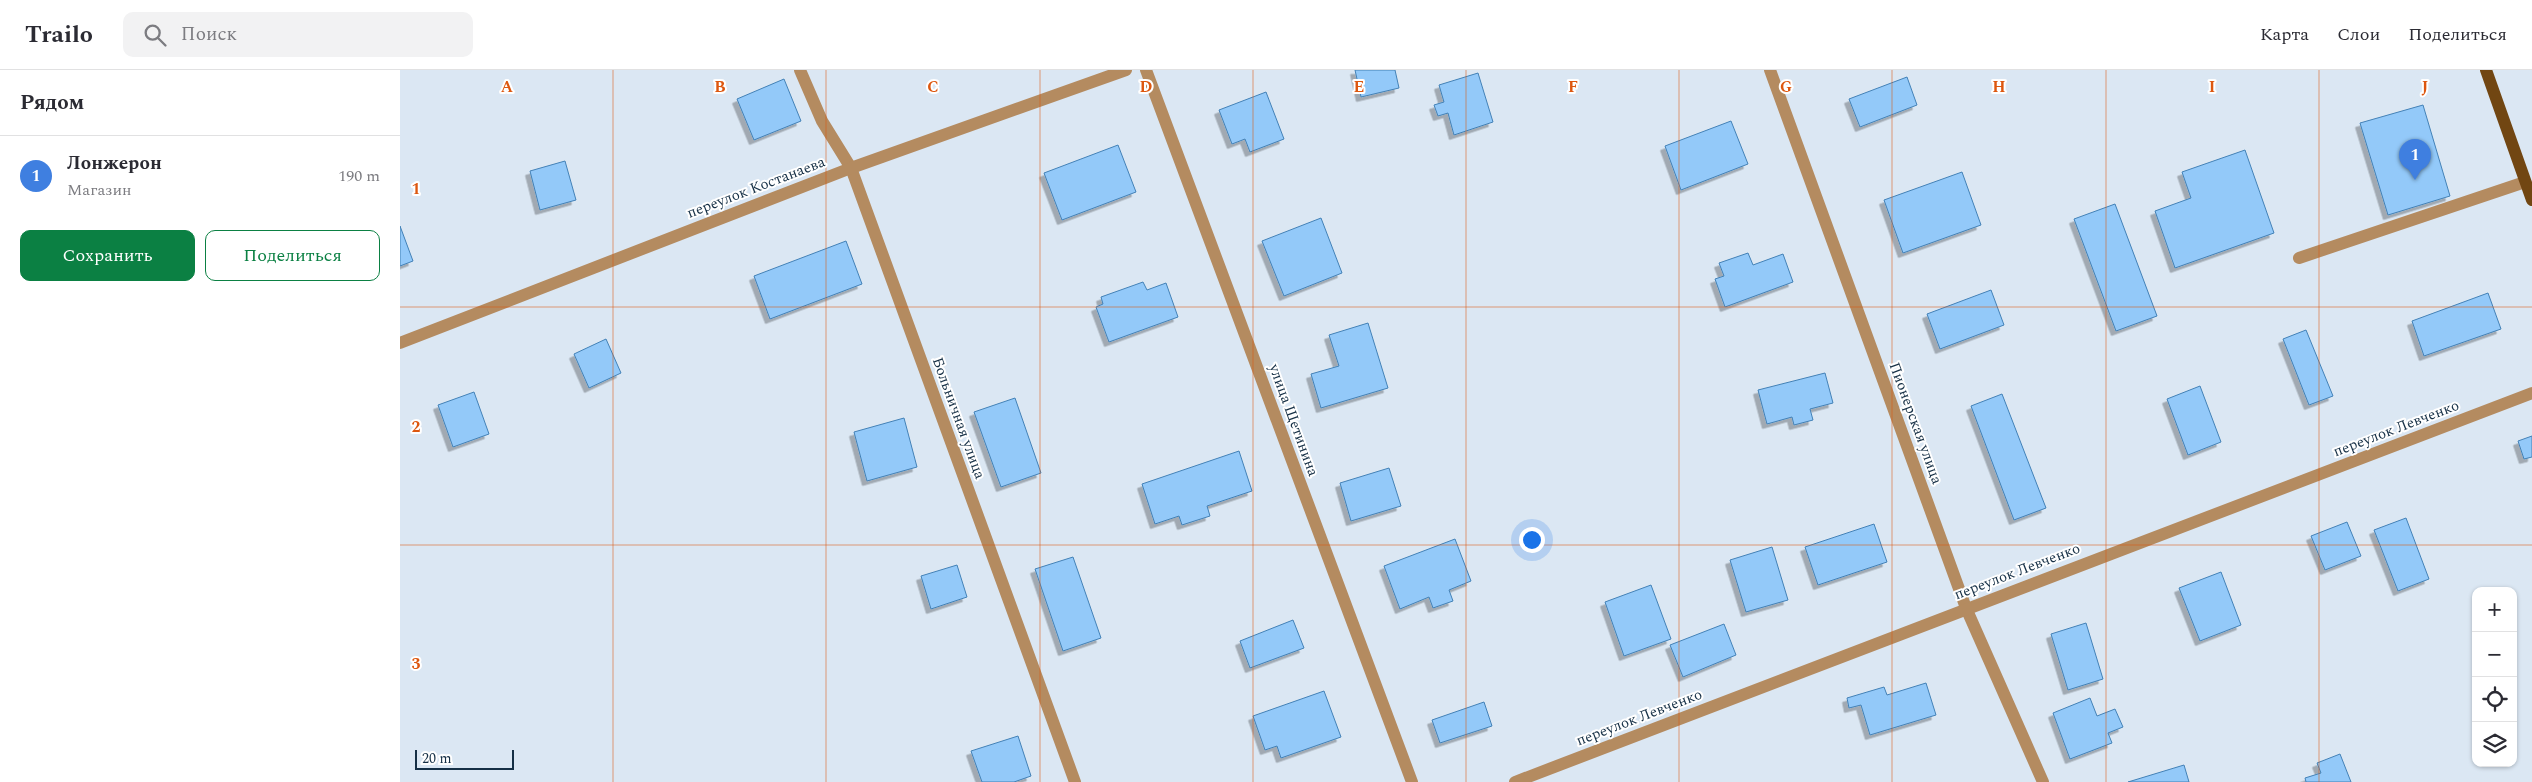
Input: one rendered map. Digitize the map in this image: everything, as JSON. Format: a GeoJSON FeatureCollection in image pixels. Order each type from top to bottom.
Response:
{"type":"FeatureCollection","features":[{"type":"Feature","properties":{"kind":"main road"},"geometry":{"type":"LineString","coordinates":[[2486,70],[2532,200]]}},
{"type":"Feature","properties":{"kind":"street","name":"Больничная улица"},"geometry":{"type":"LineString","coordinates":[[800,70],[822,120],[851,168],[1075,782]]}},
{"type":"Feature","properties":{"kind":"street","name":"переулок Костанаева"},"geometry":{"type":"LineString","coordinates":[[400,343],[851,168],[1126,70]]}},
{"type":"Feature","properties":{"kind":"street","name":"улица Щетинина"},"geometry":{"type":"LineString","coordinates":[[1146,70],[1412,782]]}},
{"type":"Feature","properties":{"kind":"street","name":"Пионерская улица"},"geometry":{"type":"LineString","coordinates":[[1770,70],[1966,608],[2043,782]]}},
{"type":"Feature","properties":{"kind":"street"},"geometry":{"type":"LineString","coordinates":[[2299,258],[2525,182]]}},
{"type":"Feature","properties":{"kind":"street","name":"переулок Левченко"},"geometry":{"type":"LineString","coordinates":[[1515,782],[2532,393]]}},
{"type":"Feature","properties":{"kind":"building"},"geometry":{"type":"Polygon","coordinates":[[[1355,70],[1395,70],[1399,88],[1361,97],[1355,70]]]}},
{"type":"Feature","properties":{"kind":"building"},"geometry":{"type":"Polygon","coordinates":[[[1478,73],[1493,122],[1454,135],[1448,113],[1438,116],[1434,105],[1444,102],[1439,85],[1478,73]]]}},
{"type":"Feature","properties":{"kind":"building"},"geometry":{"type":"Polygon","coordinates":[[[1907,77],[1917,105],[1860,127],[1849,99],[1907,77]]]}},
{"type":"Feature","properties":{"kind":"building"},"geometry":{"type":"Polygon","coordinates":[[[784,79],[801,121],[754,140],[737,99],[784,79]]]}},
{"type":"Feature","properties":{"kind":"building"},"geometry":{"type":"Polygon","coordinates":[[[1266,92],[1284,139],[1250,152],[1245,139],[1232,144],[1219,110],[1266,92]]]}},
{"type":"Feature","properties":{"kind":"building"},"geometry":{"type":"Polygon","coordinates":[[[2423,105],[2450,196],[2388,215],[2360,123],[2423,105]]]}},
{"type":"Feature","properties":{"kind":"building"},"geometry":{"type":"Polygon","coordinates":[[[1731,121],[1748,164],[1681,190],[1665,146],[1731,121]]]}},
{"type":"Feature","properties":{"kind":"building"},"geometry":{"type":"Polygon","coordinates":[[[1118,145],[1136,192],[1062,220],[1044,173],[1118,145]]]}},
{"type":"Feature","properties":{"kind":"building"},"geometry":{"type":"Polygon","coordinates":[[[2245,150],[2274,233],[2175,268],[2155,211],[2191,198],[2182,172],[2245,150]]]}},
{"type":"Feature","properties":{"kind":"building"},"geometry":{"type":"Polygon","coordinates":[[[565,161],[576,200],[540,210],[530,171],[565,161]]]}},
{"type":"Feature","properties":{"kind":"building"},"geometry":{"type":"Polygon","coordinates":[[[1962,172],[1981,225],[1903,253],[1884,200],[1962,172]]]}},
{"type":"Feature","properties":{"kind":"building"},"geometry":{"type":"Polygon","coordinates":[[[2115,204],[2157,316],[2116,331],[2074,219],[2115,204]]]}},
{"type":"Feature","properties":{"kind":"building"},"geometry":{"type":"Polygon","coordinates":[[[1321,218],[1342,273],[1284,296],[1262,241],[1321,218]]]}},
{"type":"Feature","properties":{"kind":"building"},"geometry":{"type":"Polygon","coordinates":[[[400,226],[413,261],[400,266],[400,226]]]}},
{"type":"Feature","properties":{"kind":"building"},"geometry":{"type":"Polygon","coordinates":[[[846,241],[862,284],[770,319],[754,276],[846,241]]]}},
{"type":"Feature","properties":{"kind":"building"},"geometry":{"type":"Polygon","coordinates":[[[1748,253],[1753,265],[1783,254],[1793,282],[1725,307],[1715,279],[1724,276],[1719,263],[1748,253]]]}},
{"type":"Feature","properties":{"kind":"building"},"geometry":{"type":"Polygon","coordinates":[[[1143,282],[1147,290],[1166,283],[1178,317],[1109,342],[1096,307],[1103,304],[1101,297],[1143,282]]]}},
{"type":"Feature","properties":{"kind":"building"},"geometry":{"type":"Polygon","coordinates":[[[1991,290],[2004,325],[1940,349],[1927,314],[1991,290]]]}},
{"type":"Feature","properties":{"kind":"building"},"geometry":{"type":"Polygon","coordinates":[[[2488,293],[2501,329],[2424,356],[2412,321],[2488,293]]]}},
{"type":"Feature","properties":{"kind":"building"},"geometry":{"type":"Polygon","coordinates":[[[1368,323],[1388,388],[1321,408],[1311,374],[1339,366],[1329,335],[1368,323]]]}},
{"type":"Feature","properties":{"kind":"building"},"geometry":{"type":"Polygon","coordinates":[[[2306,330],[2333,396],[2309,405],[2283,339],[2306,330]]]}},
{"type":"Feature","properties":{"kind":"building"},"geometry":{"type":"Polygon","coordinates":[[[606,339],[621,373],[589,388],[574,354],[606,339]]]}},
{"type":"Feature","properties":{"kind":"building"},"geometry":{"type":"Polygon","coordinates":[[[1825,373],[1833,403],[1810,409],[1813,420],[1794,425],[1792,417],[1767,424],[1758,390],[1825,373]]]}},
{"type":"Feature","properties":{"kind":"building"},"geometry":{"type":"Polygon","coordinates":[[[2200,386],[2221,442],[2188,455],[2167,399],[2200,386]]]}},
{"type":"Feature","properties":{"kind":"building"},"geometry":{"type":"Polygon","coordinates":[[[474,392],[489,434],[453,447],[438,405],[474,392]]]}},
{"type":"Feature","properties":{"kind":"building"},"geometry":{"type":"Polygon","coordinates":[[[2002,394],[2046,508],[2014,520],[1971,406],[2002,394]]]}},
{"type":"Feature","properties":{"kind":"building"},"geometry":{"type":"Polygon","coordinates":[[[1015,398],[1041,473],[1001,487],[974,412],[1015,398]]]}},
{"type":"Feature","properties":{"kind":"building"},"geometry":{"type":"Polygon","coordinates":[[[904,418],[917,467],[867,481],[854,432],[904,418]]]}},
{"type":"Feature","properties":{"kind":"building"},"geometry":{"type":"Polygon","coordinates":[[[2532,436],[2532,457],[2524,459],[2518,441],[2532,436]]]}},
{"type":"Feature","properties":{"kind":"building"},"geometry":{"type":"Polygon","coordinates":[[[1239,451],[1252,491],[1207,506],[1210,516],[1182,525],[1179,516],[1155,524],[1142,484],[1239,451]]]}},
{"type":"Feature","properties":{"kind":"building"},"geometry":{"type":"Polygon","coordinates":[[[1389,468],[1401,506],[1351,521],[1340,483],[1389,468]]]}},
{"type":"Feature","properties":{"kind":"building"},"geometry":{"type":"Polygon","coordinates":[[[2406,518],[2429,579],[2398,591],[2374,530],[2406,518]]]}},
{"type":"Feature","properties":{"kind":"building"},"geometry":{"type":"Polygon","coordinates":[[[2347,522],[2361,556],[2325,570],[2311,536],[2347,522]]]}},
{"type":"Feature","properties":{"kind":"building"},"geometry":{"type":"Polygon","coordinates":[[[1874,524],[1887,562],[1818,585],[1805,547],[1874,524]]]}},
{"type":"Feature","properties":{"kind":"building"},"geometry":{"type":"Polygon","coordinates":[[[1455,539],[1471,581],[1449,590],[1453,601],[1433,608],[1429,597],[1400,609],[1384,566],[1455,539]]]}},
{"type":"Feature","properties":{"kind":"building"},"geometry":{"type":"Polygon","coordinates":[[[1772,547],[1788,600],[1746,612],[1730,560],[1772,547]]]}},
{"type":"Feature","properties":{"kind":"building"},"geometry":{"type":"Polygon","coordinates":[[[1073,557],[1101,638],[1063,651],[1035,569],[1073,557]]]}},
{"type":"Feature","properties":{"kind":"building"},"geometry":{"type":"Polygon","coordinates":[[[957,565],[967,597],[931,609],[921,576],[957,565]]]}},
{"type":"Feature","properties":{"kind":"building"},"geometry":{"type":"Polygon","coordinates":[[[2221,572],[2241,625],[2200,641],[2179,588],[2221,572]]]}},
{"type":"Feature","properties":{"kind":"building"},"geometry":{"type":"Polygon","coordinates":[[[1651,585],[1671,639],[1624,656],[1605,602],[1651,585]]]}},
{"type":"Feature","properties":{"kind":"building"},"geometry":{"type":"Polygon","coordinates":[[[1293,620],[1304,648],[1250,668],[1240,641],[1293,620]]]}},
{"type":"Feature","properties":{"kind":"building"},"geometry":{"type":"Polygon","coordinates":[[[2086,623],[2103,679],[2068,690],[2051,634],[2086,623]]]}},
{"type":"Feature","properties":{"kind":"building"},"geometry":{"type":"Polygon","coordinates":[[[1724,624],[1736,655],[1683,677],[1670,645],[1724,624]]]}},
{"type":"Feature","properties":{"kind":"building"},"geometry":{"type":"Polygon","coordinates":[[[1926,683],[1936,715],[1870,735],[1861,705],[1849,708],[1847,698],[1884,687],[1887,695],[1926,683]]]}},
{"type":"Feature","properties":{"kind":"building"},"geometry":{"type":"Polygon","coordinates":[[[1324,691],[1341,737],[1281,758],[1277,746],[1265,750],[1253,716],[1324,691]]]}},
{"type":"Feature","properties":{"kind":"building"},"geometry":{"type":"Polygon","coordinates":[[[2090,698],[2097,716],[2115,709],[2123,727],[2108,733],[2112,743],[2070,759],[2053,713],[2090,698]]]}},
{"type":"Feature","properties":{"kind":"building"},"geometry":{"type":"Polygon","coordinates":[[[1484,702],[1492,726],[1440,743],[1432,720],[1484,702]]]}},
{"type":"Feature","properties":{"kind":"building"},"geometry":{"type":"Polygon","coordinates":[[[1018,736],[1031,776],[1014,782],[982,782],[971,751],[1018,736]]]}},
{"type":"Feature","properties":{"kind":"building"},"geometry":{"type":"Polygon","coordinates":[[[2340,754],[2351,782],[2306,782],[2305,778],[2321,773],[2317,763],[2340,754]]]}},
{"type":"Feature","properties":{"kind":"building"},"geometry":{"type":"Polygon","coordinates":[[[2184,765],[2189,782],[2128,782],[2184,765]]]}},
{"type":"Feature","properties":{"kind":"place","name":"Лонжерон"},"geometry":{"type":"Point","coordinates":[2415,180]}}]}
